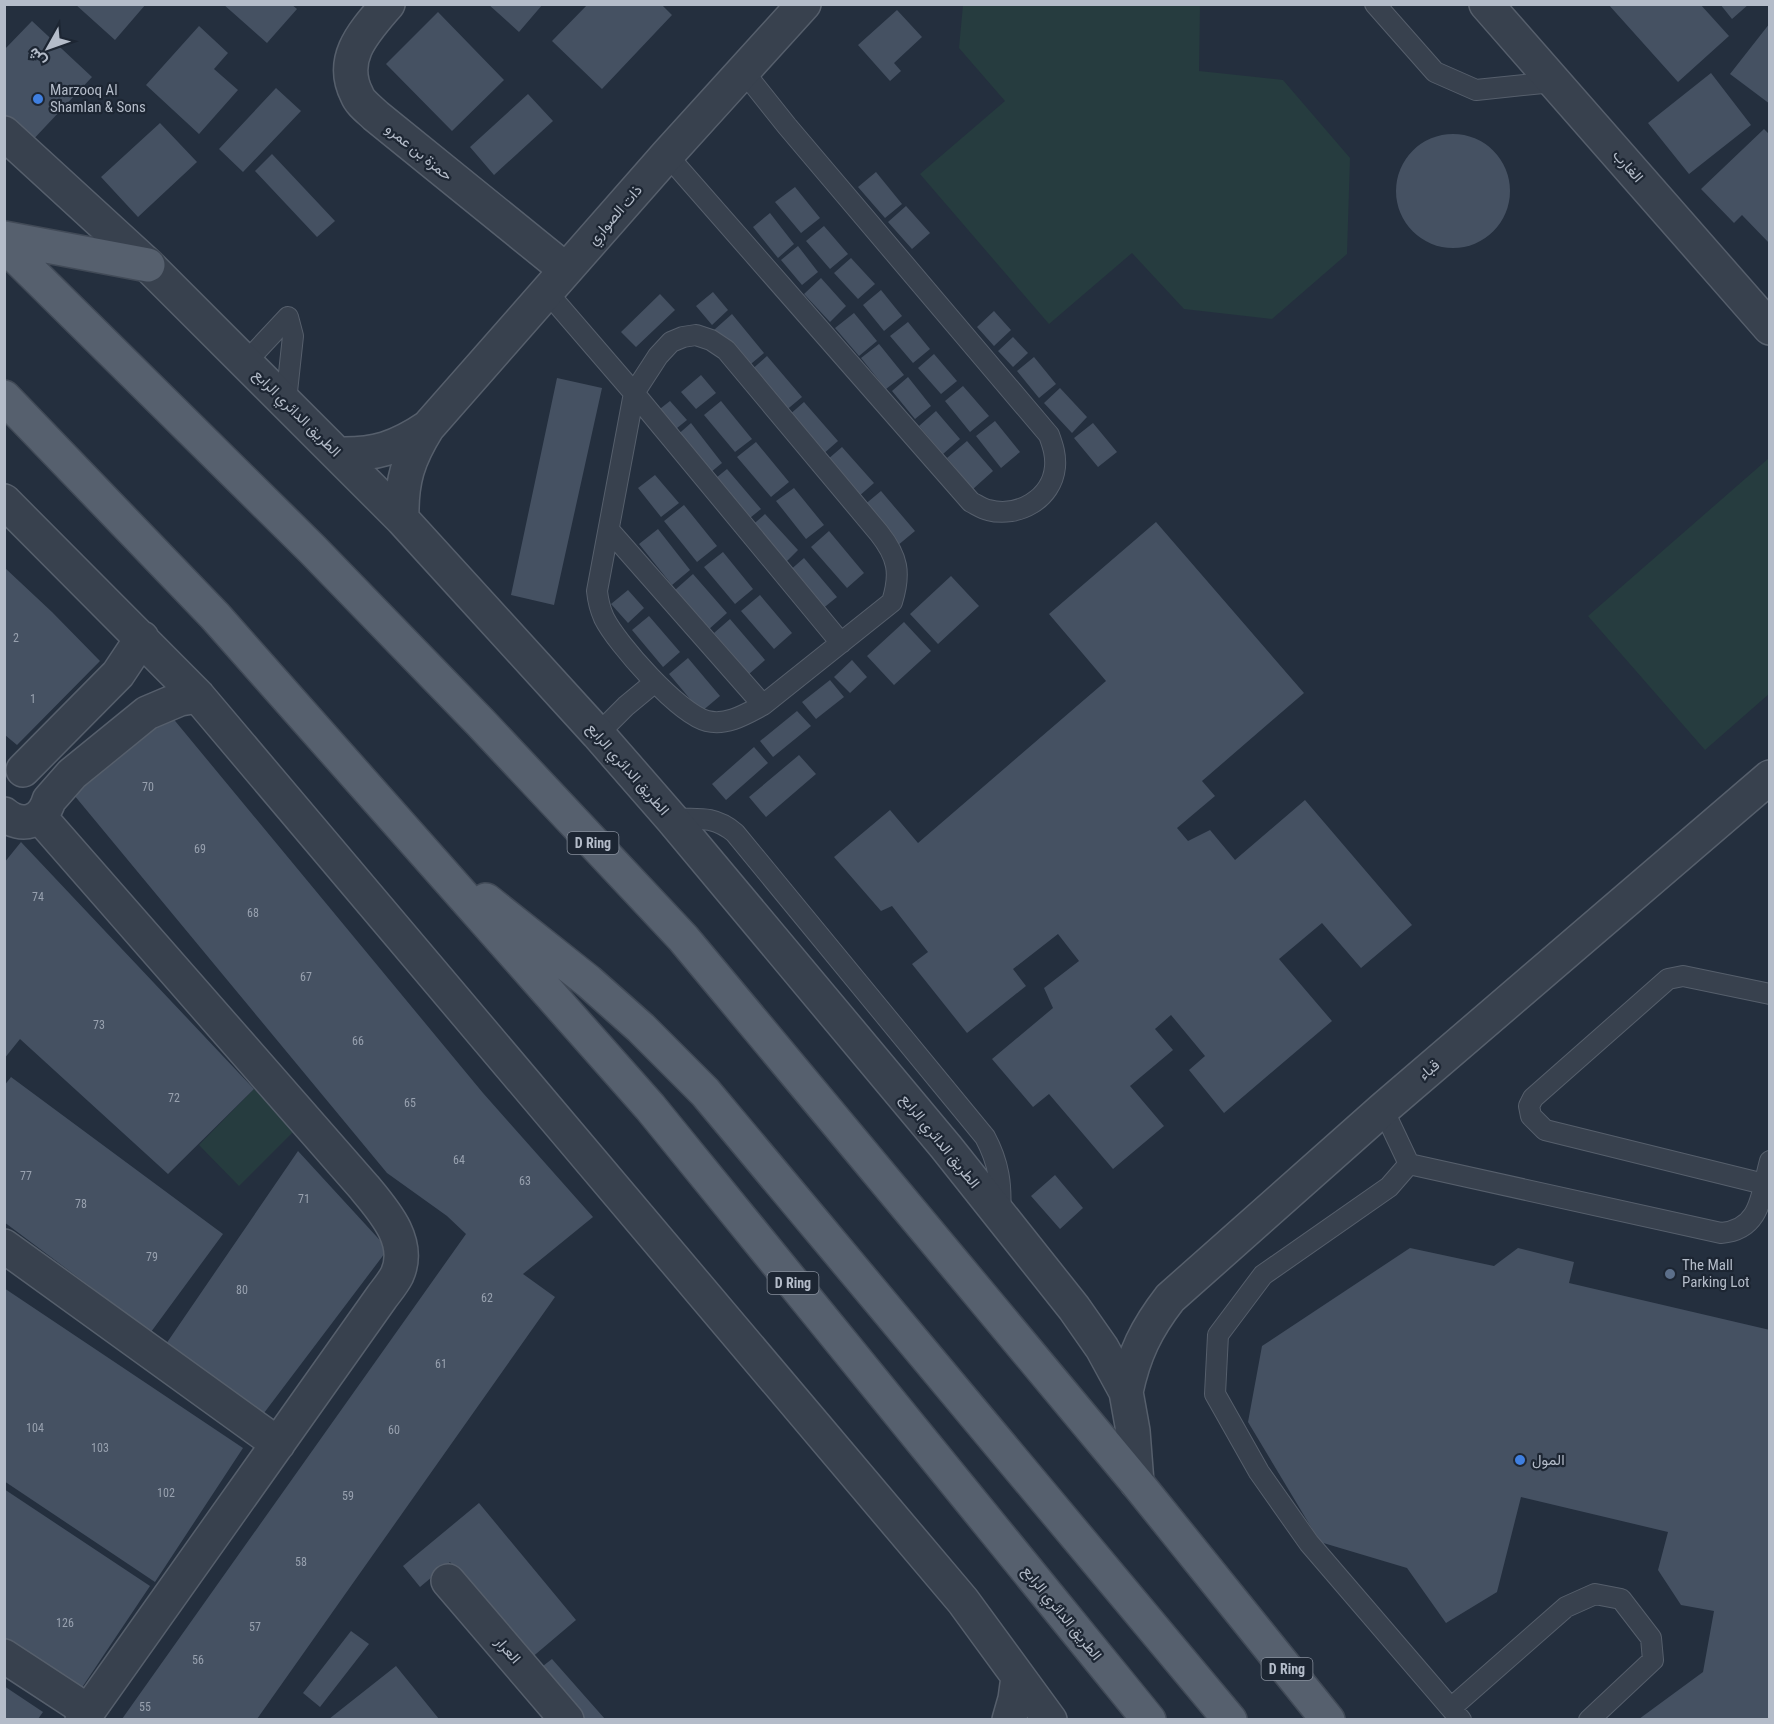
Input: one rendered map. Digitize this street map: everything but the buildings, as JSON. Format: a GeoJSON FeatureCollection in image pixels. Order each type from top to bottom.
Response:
{"type":"FeatureCollection","features":[{"type":"Feature","properties":{"kind":"main road"},"geometry":{"type":"LineString","coordinates":[[4,238],[148,265]]}},
{"type":"Feature","properties":{"kind":"main road","name":"D Ring"},"geometry":{"type":"LineString","coordinates":[[4,245],[320,558],[480,722],[683,938],[1137,1483],[1328,1719]]}},
{"type":"Feature","properties":{"kind":"main road","name":"الطريق الدائري الرابع"},"geometry":{"type":"LineString","coordinates":[[4,397],[215,616],[650,1107],[1149,1719]]}},
{"type":"Feature","properties":{"kind":"main road"},"geometry":{"type":"LineString","coordinates":[[427,856],[588,981],[641,1028],[705,1092],[1230,1719]]}},
{"type":"Feature","properties":{"kind":"street","name":"حمزة بن عمرو"},"geometry":{"type":"LineString","coordinates":[[388,4],[353,50],[351,76],[357,97],[557,281]]}},
{"type":"Feature","properties":{"kind":"street","name":"ذات الصواري"},"geometry":{"type":"LineString","coordinates":[[402,519],[402,495],[406,471],[415,448],[428,427],[667,154],[804,4]]}},
{"type":"Feature","properties":{"kind":"street","name":"الغارب"},"geometry":{"type":"LineString","coordinates":[[1486,4],[1770,328]]}},
{"type":"Feature","properties":{"kind":"street","name":"الطريق الدائري الرابع"},"geometry":{"type":"LineString","coordinates":[[4,133],[148,265],[402,519],[598,734],[672,819],[1000,1215],[1102,1348],[1126,1392],[1133,1431],[1137,1483]]}},
{"type":"Feature","properties":{"kind":"street","name":"ذات الصواري"},"geometry":{"type":"LineString","coordinates":[[338,454],[362,455],[386,450],[408,441],[428,427]]}},
{"type":"Feature","properties":{"kind":"street"},"geometry":{"type":"LineString","coordinates":[[4,501],[198,696],[963,1601],[1050,1719]]}},
{"type":"Feature","properties":{"kind":"street"},"geometry":{"type":"LineString","coordinates":[[14,775],[118,674],[142,638]]}},
{"type":"Feature","properties":{"kind":"street"},"geometry":{"type":"LineString","coordinates":[[5,815],[22,823],[32,822],[72,774],[147,713],[180,699],[198,696]]}},
{"type":"Feature","properties":{"kind":"street"},"geometry":{"type":"LineString","coordinates":[[4,1656],[85,1715],[397,1274],[403,1250],[388,1216],[45,808],[48,788],[42,779],[33,772],[14,775]]}},
{"type":"Feature","properties":{"kind":"street","name":"قباء"},"geometry":{"type":"LineString","coordinates":[[1126,1392],[1138,1347],[1152,1321],[1170,1298],[1383,1108],[1770,777]]}},
{"type":"Feature","properties":{"kind":"street"},"geometry":{"type":"LineString","coordinates":[[4,1246],[278,1444]]}},
{"type":"Feature","properties":{"kind":"street","name":"العرار"},"geometry":{"type":"LineString","coordinates":[[448,1581],[567,1719]]}},
{"type":"Feature","properties":{"kind":"street"},"geometry":{"type":"LineString","coordinates":[[1009,1719],[1018,1677]]}},
{"type":"Feature","properties":{"kind":"lane"},"geometry":{"type":"LineString","coordinates":[[1375,4],[1435,72],[1476,90],[1553,82]]}},
{"type":"Feature","properties":{"kind":"lane"},"geometry":{"type":"LineString","coordinates":[[667,154],[971,502],[987,510],[1005,513],[1022,509],[1038,500],[1049,486],[1055,469],[1055,452],[1049,435],[794,135],[744,72]]}},
{"type":"Feature","properties":{"kind":"lane"},"geometry":{"type":"LineString","coordinates":[[557,281],[634,393],[841,642]]}},
{"type":"Feature","properties":{"kind":"lane"},"geometry":{"type":"LineString","coordinates":[[246,362],[288,317],[293,336],[286,401]]}},
{"type":"Feature","properties":{"kind":"lane"},"geometry":{"type":"LineString","coordinates":[[696,335],[711,340],[726,350],[879,533],[891,548],[897,566],[898,584],[892,602],[763,705],[727,721],[708,721],[690,714],[655,682],[611,629],[598,603],[599,577],[609,530],[634,393],[671,342],[696,335]]}},
{"type":"Feature","properties":{"kind":"lane"},"geometry":{"type":"LineString","coordinates":[[609,530],[763,705]]}},
{"type":"Feature","properties":{"kind":"lane"},"geometry":{"type":"LineString","coordinates":[[598,734],[626,706],[655,682]]}},
{"type":"Feature","properties":{"kind":"lane"},"geometry":{"type":"LineString","coordinates":[[1764,1184],[1545,1130],[1531,1116],[1529,1106],[1533,1098],[1668,979],[1683,976],[1770,994]]}},
{"type":"Feature","properties":{"kind":"lane"},"geometry":{"type":"LineString","coordinates":[[1383,1108],[1409,1164]]}},
{"type":"Feature","properties":{"kind":"lane"},"geometry":{"type":"LineString","coordinates":[[1409,1164],[1721,1233],[1733,1232],[1743,1228],[1751,1221],[1757,1212],[1770,1161]]}},
{"type":"Feature","properties":{"kind":"lane"},"geometry":{"type":"LineString","coordinates":[[1409,1164],[1389,1187],[1263,1275],[1218,1335],[1215,1394],[1259,1472],[1309,1543],[1456,1714],[1566,1607],[1595,1594],[1621,1599],[1652,1638],[1653,1660],[1589,1719]]}},
{"type":"Feature","properties":{"kind":"green space"},"geometry":{"type":"Polygon","coordinates":[[[963,5],[1200,5],[1199,71],[1283,80],[1350,158],[1347,254],[1272,319],[1184,309],[1132,253],[1049,324],[920,174],[1005,101],[959,48],[963,5]]]}},
{"type":"Feature","properties":{"kind":"green space"},"geometry":{"type":"Polygon","coordinates":[[[1769,458],[1769,694],[1705,750],[1588,616],[1769,458]]]}},
{"type":"Feature","properties":{"kind":"green space"},"geometry":{"type":"Polygon","coordinates":[[[254,1089],[295,1130],[239,1186],[199,1145],[254,1089]]]}},
{"type":"Feature","properties":{"kind":"place","name":"Marzooq Al Shamlan & Sons"},"geometry":{"type":"Point","coordinates":[38,99]}},
{"type":"Feature","properties":{"kind":"place","name":"The Mall Parking Lot"},"geometry":{"type":"Point","coordinates":[1670,1274]}},
{"type":"Feature","properties":{"kind":"place","name":"المول"},"geometry":{"type":"Point","coordinates":[1520,1460]}}]}
